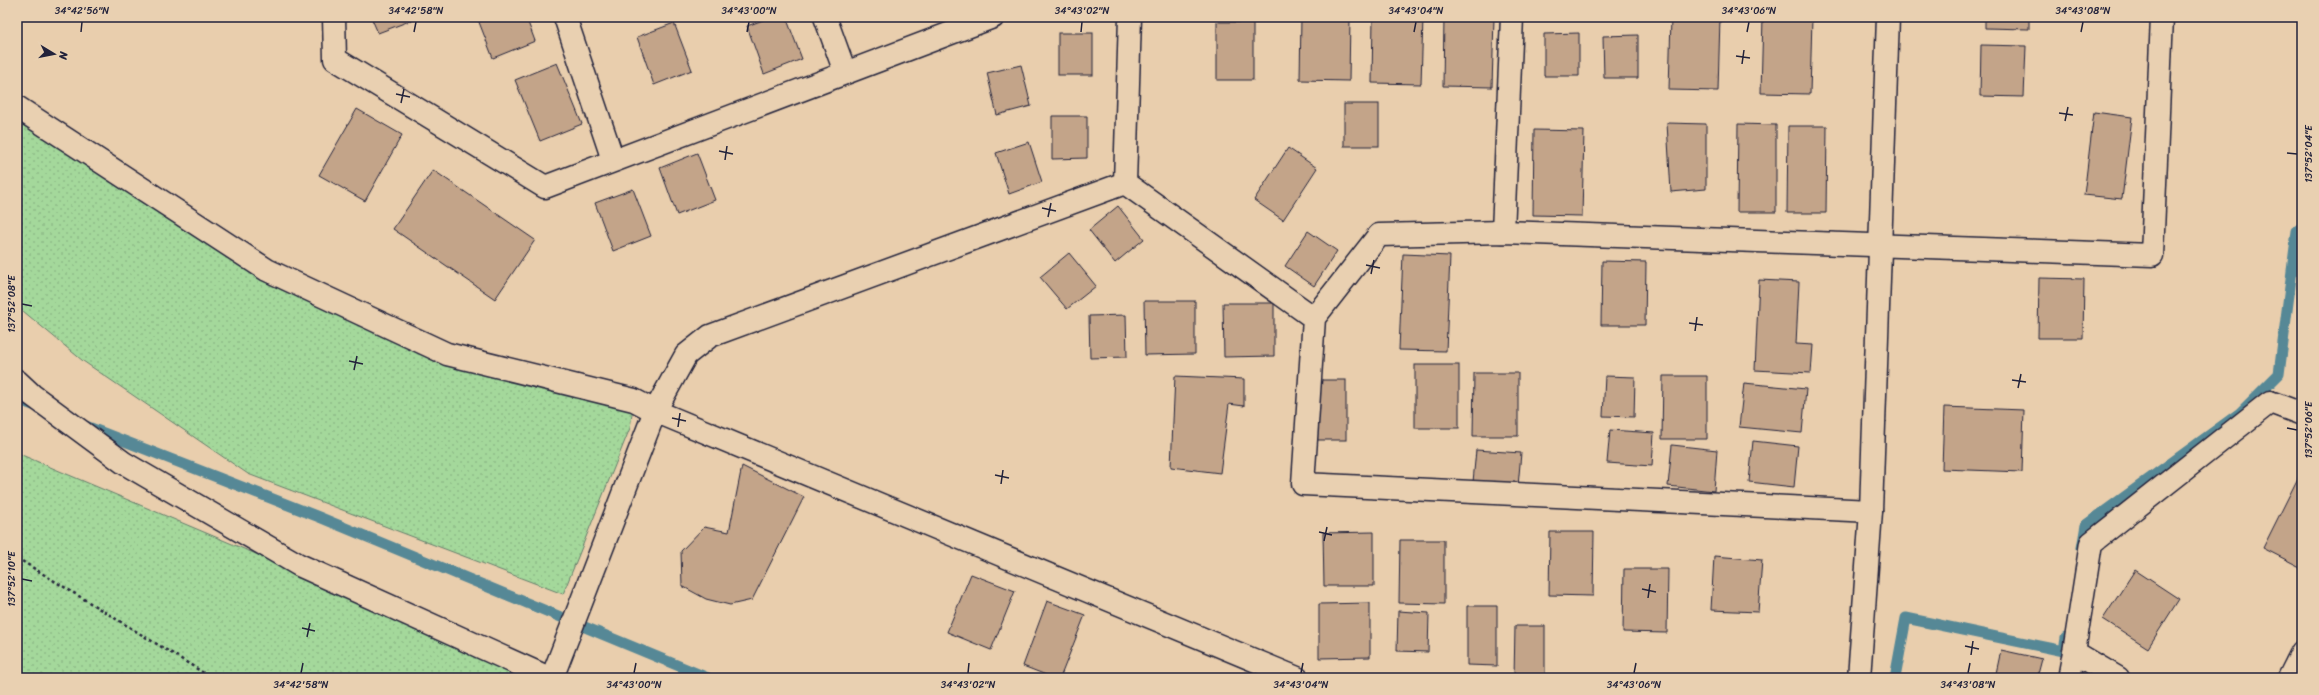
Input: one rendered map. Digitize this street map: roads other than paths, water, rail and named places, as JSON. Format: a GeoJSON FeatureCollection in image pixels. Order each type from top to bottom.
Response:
{"type":"FeatureCollection","features":[{"type":"Feature","properties":{"kind":"street"},"geometry":{"type":"LineString","coordinates":[[334,17],[335,59],[545,188],[613,160],[993,17]]}},
{"type":"Feature","properties":{"kind":"street"},"geometry":{"type":"LineString","coordinates":[[565,17],[613,160]]}},
{"type":"Feature","properties":{"kind":"street"},"geometry":{"type":"LineString","coordinates":[[825,17],[845,72]]}},
{"type":"Feature","properties":{"kind":"street"},"geometry":{"type":"LineString","coordinates":[[1125,183],[1130,17]]}},
{"type":"Feature","properties":{"kind":"street"},"geometry":{"type":"LineString","coordinates":[[1503,232],[1512,17]]}},
{"type":"Feature","properties":{"kind":"street"},"geometry":{"type":"LineString","coordinates":[[1859,678],[1871,512],[1888,17]]}},
{"type":"Feature","properties":{"kind":"street"},"geometry":{"type":"LineString","coordinates":[[1871,512],[1303,484],[1314,318],[1379,235],[1503,232],[2152,255],[2162,17]]}},
{"type":"Feature","properties":{"kind":"street"},"geometry":{"type":"LineString","coordinates":[[17,107],[267,270],[447,354],[634,400],[655,411],[1297,678]]}},
{"type":"Feature","properties":{"kind":"street"},"geometry":{"type":"LineString","coordinates":[[1125,183],[1314,318]]}},
{"type":"Feature","properties":{"kind":"street"},"geometry":{"type":"LineString","coordinates":[[552,678],[655,411],[686,355],[710,336],[1125,183]]}},
{"type":"Feature","properties":{"kind":"street"},"geometry":{"type":"LineString","coordinates":[[17,380],[32,395],[124,463],[299,565],[549,678]]}},
{"type":"Feature","properties":{"kind":"street"},"geometry":{"type":"LineString","coordinates":[[2069,678],[2092,543],[2270,402],[2302,414]]}},
{"type":"Feature","properties":{"kind":"street"},"geometry":{"type":"LineString","coordinates":[[2074,652],[2118,678]]}},
{"type":"Feature","properties":{"kind":"street"},"geometry":{"type":"LineString","coordinates":[[2288,678],[2302,652]]}},
{"type":"Feature","properties":{"kind":"waterway"},"geometry":{"type":"LineString","coordinates":[[2082,548],[2086,525],[2240,413],[2279,374],[2297,231],[2302,227]]}},
{"type":"Feature","properties":{"kind":"waterway"},"geometry":{"type":"LineString","coordinates":[[17,399],[36,406]]}},
{"type":"Feature","properties":{"kind":"waterway"},"geometry":{"type":"LineString","coordinates":[[86,426],[319,517],[708,678]]}},
{"type":"Feature","properties":{"kind":"waterway"},"geometry":{"type":"LineString","coordinates":[[1895,678],[1906,618],[2064,651],[2066,638]]}}]}
